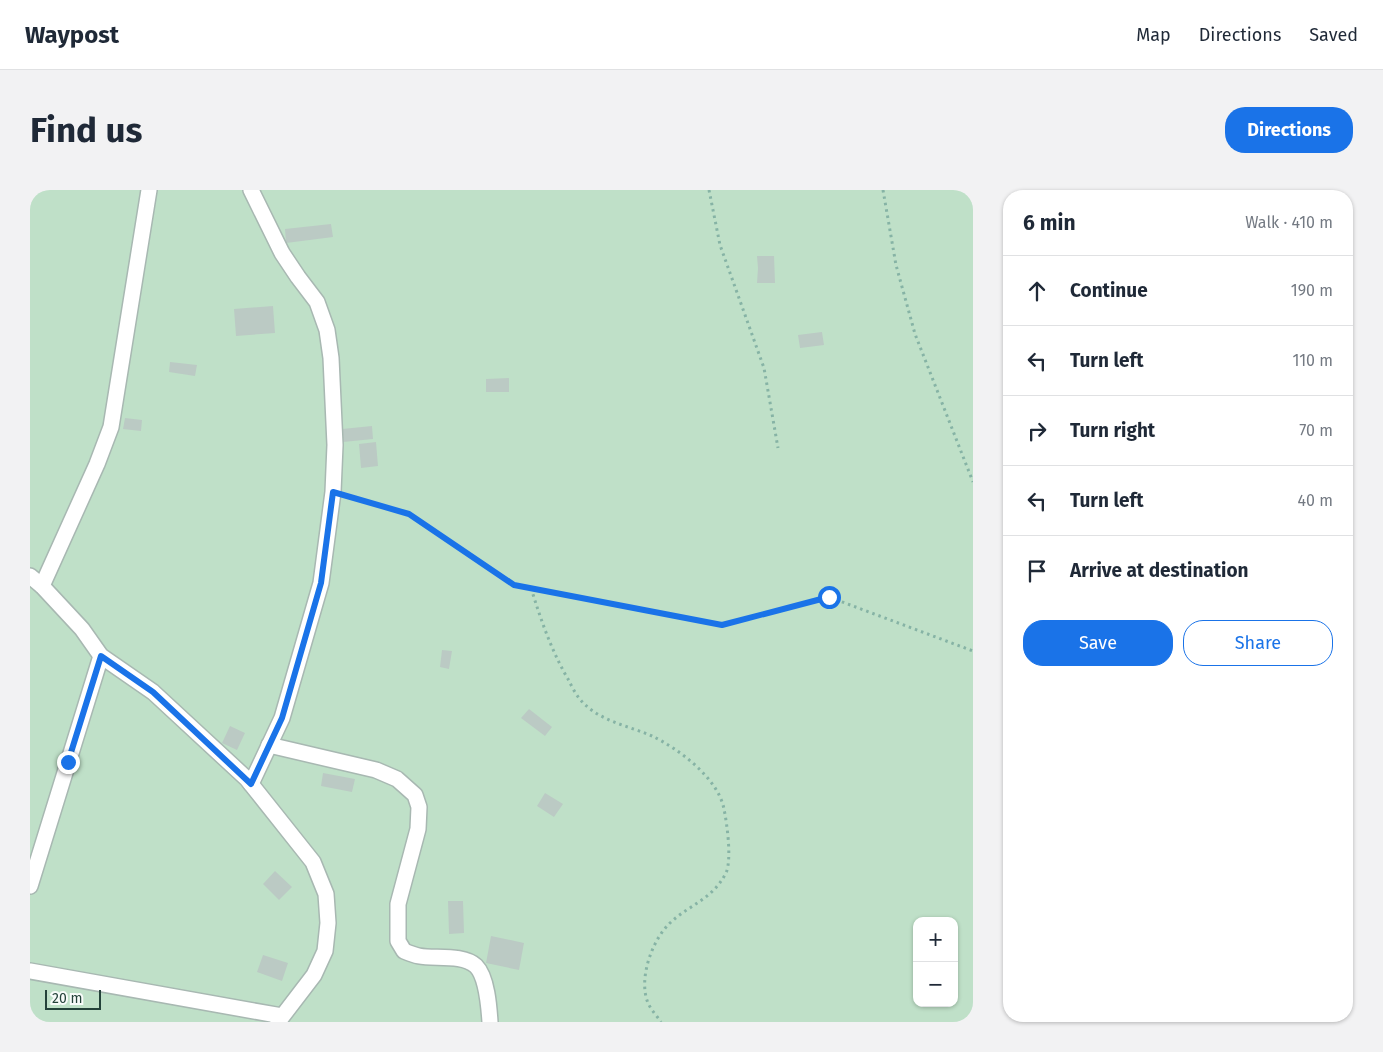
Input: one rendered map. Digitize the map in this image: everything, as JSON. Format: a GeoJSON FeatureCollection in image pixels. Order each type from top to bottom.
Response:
{"type":"FeatureCollection","features":[{"type":"Feature","properties":{"kind":"street"},"geometry":{"type":"LineString","coordinates":[[30,971],[280,1019],[314,975],[325,951],[328,923],[326,894],[313,862],[251,784],[153,692],[101,656],[82,629],[36,581],[97,464],[111,427],[150,190]]}},
{"type":"Feature","properties":{"kind":"street"},"geometry":{"type":"LineString","coordinates":[[251,190],[282,253],[317,302],[327,330],[335,445],[333,492],[321,583],[282,718],[251,784]]}},
{"type":"Feature","properties":{"kind":"street"},"geometry":{"type":"LineString","coordinates":[[30,886],[101,656]]}},
{"type":"Feature","properties":{"kind":"street"},"geometry":{"type":"LineString","coordinates":[[269,745],[376,770],[397,779],[415,795],[419,807],[418,829],[398,904],[398,942],[404,951],[419,956],[461,959],[475,966],[483,981],[488,1000],[490,1022]]}},
{"type":"Feature","properties":{"kind":"path"},"geometry":{"type":"LineString","coordinates":[[709,190],[720,245],[764,368],[778,448]]}},
{"type":"Feature","properties":{"kind":"path"},"geometry":{"type":"LineString","coordinates":[[883,190],[896,265],[915,334],[973,482]]}},
{"type":"Feature","properties":{"kind":"path"},"geometry":{"type":"LineString","coordinates":[[333,492],[409,514],[514,585],[722,625],[829,597],[973,651]]}},
{"type":"Feature","properties":{"kind":"path"},"geometry":{"type":"LineString","coordinates":[[531,588],[543,628],[556,658],[580,699],[603,718],[653,737],[685,756],[709,778],[724,806],[729,840],[727,872],[710,895],[670,923],[650,952],[645,981],[648,1002],[660,1022]]}},
{"type":"Feature","properties":{"kind":"green space"},"geometry":{"type":"Polygon","coordinates":[[[30,190],[973,190],[973,1022],[30,1022],[30,190]]]}},
{"type":"Feature","properties":{"kind":"building"},"geometry":{"type":"Polygon","coordinates":[[[331,224],[333,237],[286,243],[285,229],[331,224]]]}},
{"type":"Feature","properties":{"kind":"building"},"geometry":{"type":"Polygon","coordinates":[[[757,256],[774,256],[775,283],[757,283],[757,256]]]}},
{"type":"Feature","properties":{"kind":"building"},"geometry":{"type":"Polygon","coordinates":[[[273,306],[275,333],[236,336],[234,309],[273,306]]]}},
{"type":"Feature","properties":{"kind":"building"},"geometry":{"type":"Polygon","coordinates":[[[822,332],[824,345],[800,348],[798,335],[822,332]]]}},
{"type":"Feature","properties":{"kind":"building"},"geometry":{"type":"Polygon","coordinates":[[[170,362],[197,365],[195,376],[169,372],[170,362]]]}},
{"type":"Feature","properties":{"kind":"building"},"geometry":{"type":"Polygon","coordinates":[[[509,378],[509,392],[486,392],[486,379],[509,378]]]}},
{"type":"Feature","properties":{"kind":"building"},"geometry":{"type":"Polygon","coordinates":[[[125,418],[142,420],[141,431],[123,429],[125,418]]]}},
{"type":"Feature","properties":{"kind":"building"},"geometry":{"type":"Polygon","coordinates":[[[372,426],[373,439],[343,442],[342,429],[372,426]]]}},
{"type":"Feature","properties":{"kind":"building"},"geometry":{"type":"Polygon","coordinates":[[[376,442],[378,466],[361,468],[359,444],[376,442]]]}},
{"type":"Feature","properties":{"kind":"building"},"geometry":{"type":"Polygon","coordinates":[[[442,650],[452,651],[449,669],[440,667],[442,650]]]}},
{"type":"Feature","properties":{"kind":"building"},"geometry":{"type":"Polygon","coordinates":[[[529,709],[552,727],[545,736],[521,718],[529,709]]]}},
{"type":"Feature","properties":{"kind":"building"},"geometry":{"type":"Polygon","coordinates":[[[230,726],[245,733],[237,750],[222,743],[230,726]]]}},
{"type":"Feature","properties":{"kind":"building"},"geometry":{"type":"Polygon","coordinates":[[[323,773],[355,779],[352,792],[321,786],[323,773]]]}},
{"type":"Feature","properties":{"kind":"building"},"geometry":{"type":"Polygon","coordinates":[[[545,793],[563,804],[554,817],[537,806],[545,793]]]}},
{"type":"Feature","properties":{"kind":"building"},"geometry":{"type":"Polygon","coordinates":[[[275,871],[292,887],[279,900],[263,884],[275,871]]]}},
{"type":"Feature","properties":{"kind":"building"},"geometry":{"type":"Polygon","coordinates":[[[448,901],[463,901],[464,933],[449,934],[448,901]]]}},
{"type":"Feature","properties":{"kind":"building"},"geometry":{"type":"Polygon","coordinates":[[[491,936],[524,943],[519,970],[486,963],[491,936]]]}},
{"type":"Feature","properties":{"kind":"building"},"geometry":{"type":"Polygon","coordinates":[[[263,955],[288,963],[282,981],[257,972],[263,955]]]}},
{"type":"Feature","properties":{"kind":"route"},"geometry":{"type":"LineString","coordinates":[[68,762],[101,656],[153,692],[251,784],[282,718],[321,583],[333,492],[409,514],[514,585],[722,625],[829,597]]}}]}
